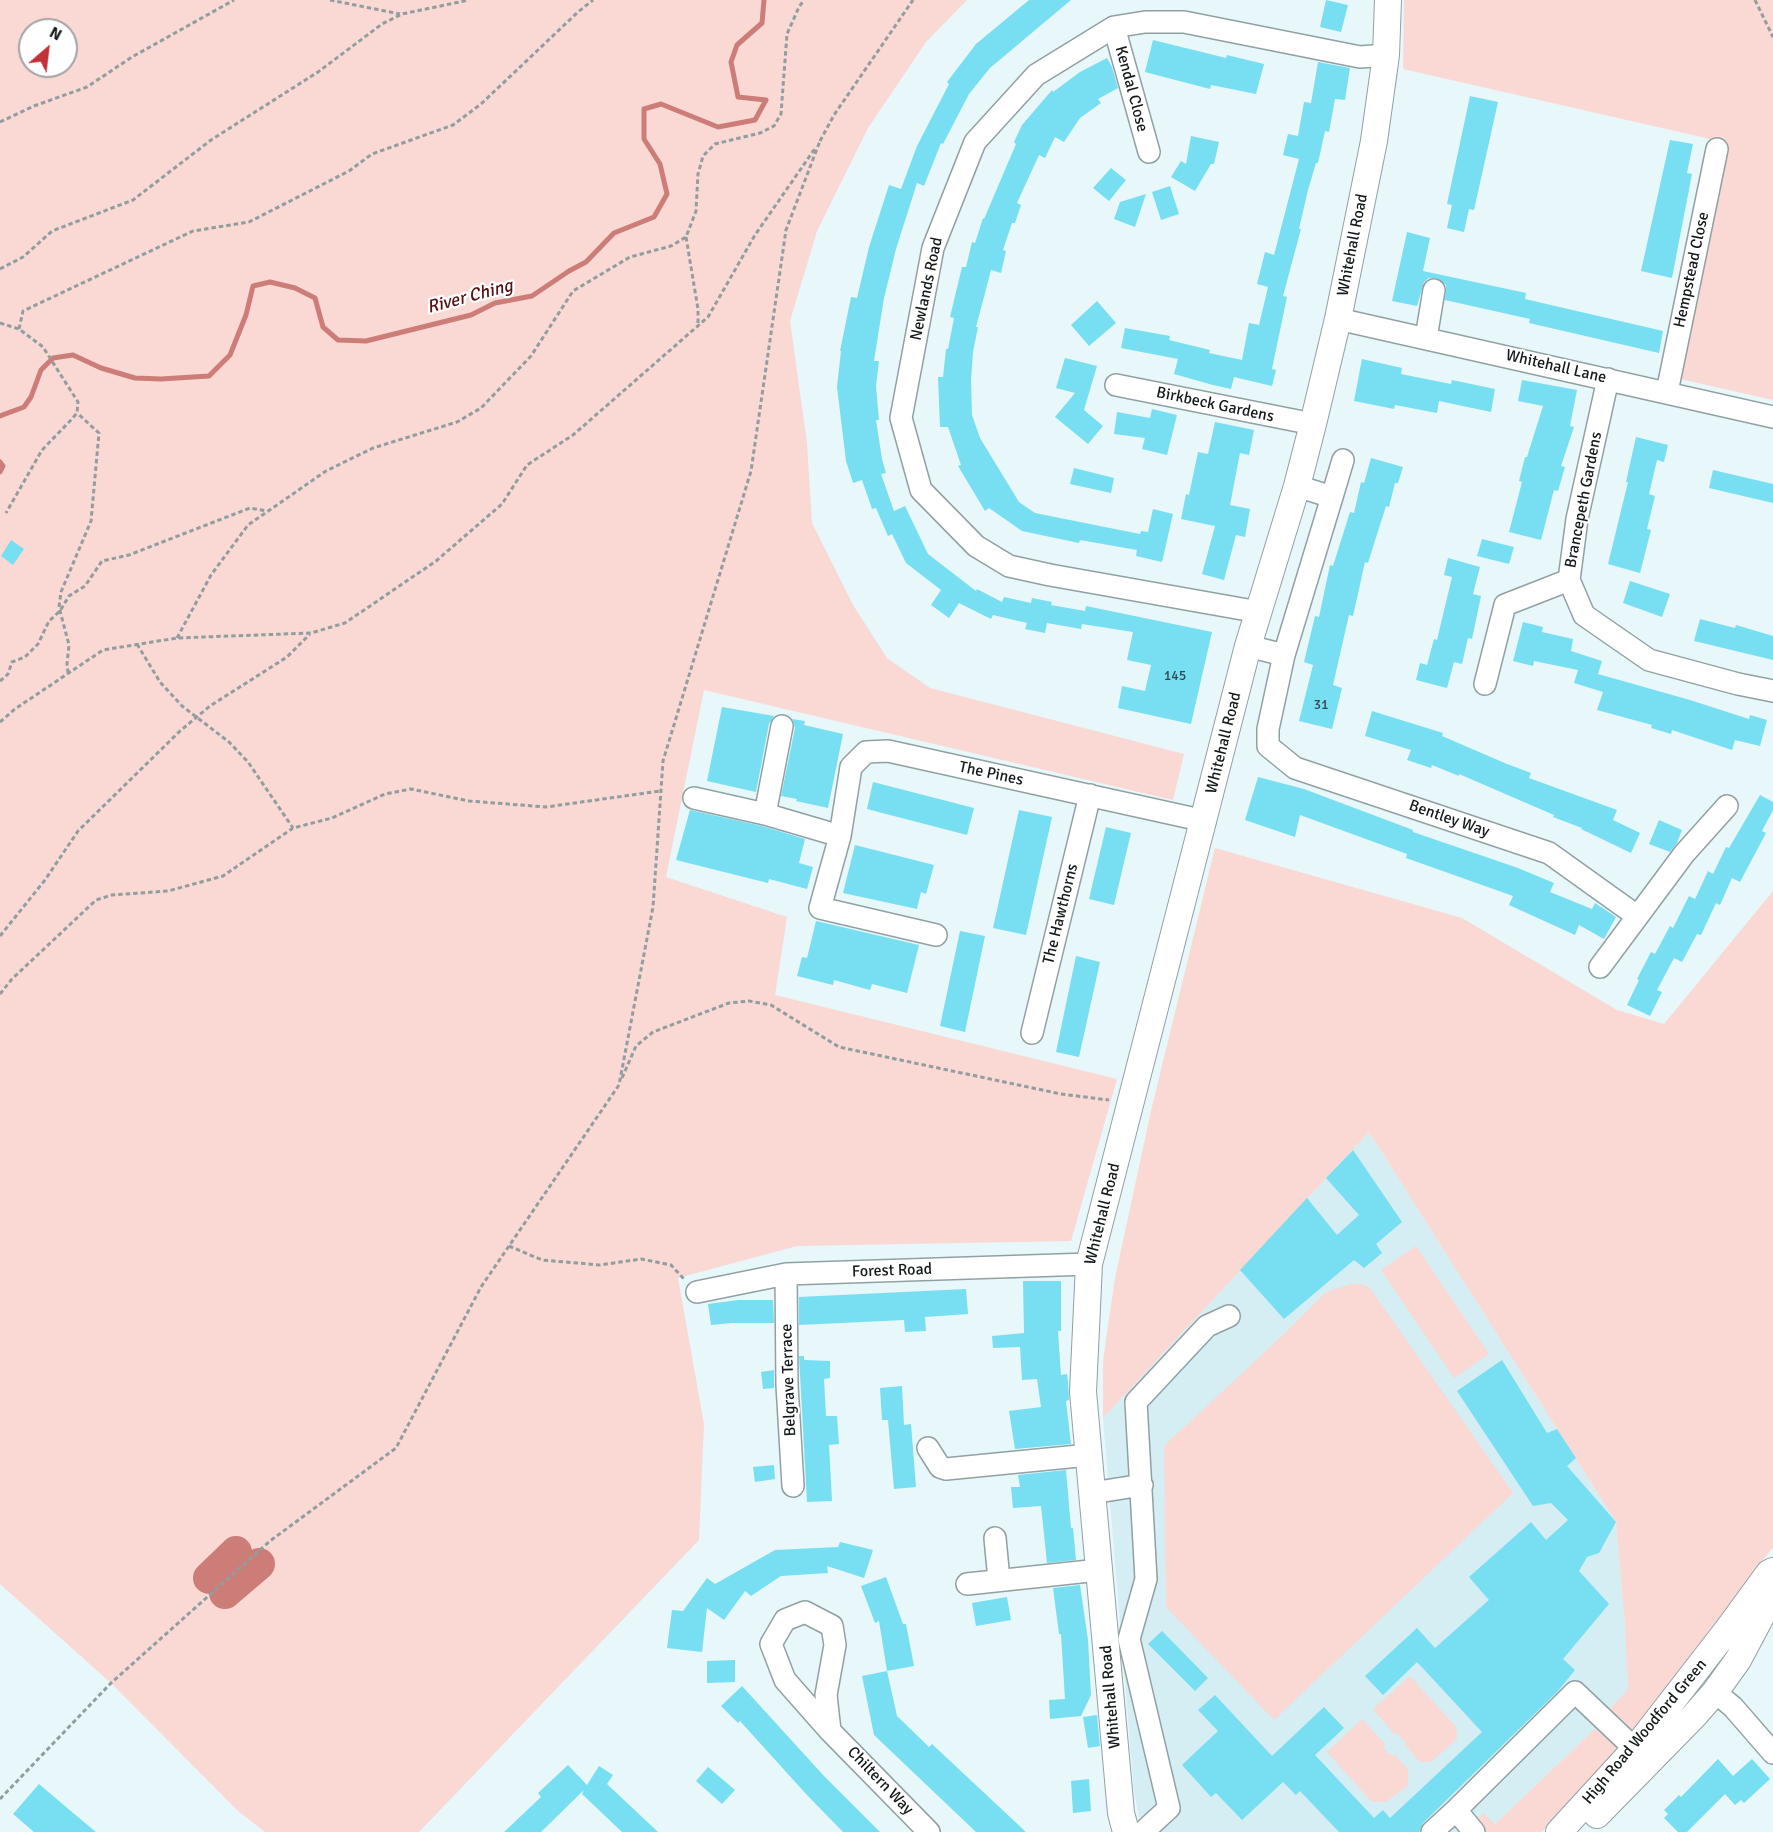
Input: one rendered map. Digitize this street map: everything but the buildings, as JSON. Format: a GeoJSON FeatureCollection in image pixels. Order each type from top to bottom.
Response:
{"type":"FeatureCollection","features":[{"type":"Feature","properties":{"kind":"main road","name":"Whitehall Road"},"geometry":{"type":"LineString","coordinates":[[1126,1832],[1121,1813],[1083,1392],[1089,1264],[1248,646],[1314,424],[1374,141],[1386,55],[1388,0]]}},
{"type":"Feature","properties":{"kind":"main road","name":"High Road Woodford Green"},"geometry":{"type":"LineString","coordinates":[[1559,1832],[1635,1749],[1769,1573],[1773,1571]]}},
{"type":"Feature","properties":{"kind":"main road","name":"High Road Woodford Green"},"geometry":{"type":"LineString","coordinates":[[1581,1832],[1715,1692],[1767,1617],[1773,1594]]}},
{"type":"Feature","properties":{"kind":"main road"},"geometry":{"type":"LineString","coordinates":[[1728,1629],[1740,1622],[1767,1617]]}},
{"type":"Feature","properties":{"kind":"main road"},"geometry":{"type":"LineString","coordinates":[[1738,1660],[1752,1650],[1773,1642]]}},
{"type":"Feature","properties":{"kind":"street","name":"Newlands Road"},"geometry":{"type":"LineString","coordinates":[[1259,612],[1009,566],[976,546],[921,490],[901,418],[933,248],[975,142],[1036,75],[1114,27],[1145,22],[1184,22],[1360,57],[1386,55]]}},
{"type":"Feature","properties":{"kind":"street","name":"Kendal Close"},"geometry":{"type":"LineString","coordinates":[[1114,27],[1149,152]]}},
{"type":"Feature","properties":{"kind":"street","name":"Hempstead Close"},"geometry":{"type":"LineString","coordinates":[[1667,392],[1717,149]]}},
{"type":"Feature","properties":{"kind":"street"},"geometry":{"type":"LineString","coordinates":[[1426,338],[1434,290]]}},
{"type":"Feature","properties":{"kind":"street","name":"Whitehall Lane"},"geometry":{"type":"LineString","coordinates":[[1338,319],[1773,417]]}},
{"type":"Feature","properties":{"kind":"street","name":"Brancepeth Gardens"},"geometry":{"type":"LineString","coordinates":[[1485,684],[1505,605],[1569,580],[1577,519],[1608,379]]}},
{"type":"Feature","properties":{"kind":"street","name":"Birkbeck Gardens"},"geometry":{"type":"LineString","coordinates":[[1116,385],[1314,424]]}},
{"type":"Feature","properties":{"kind":"street"},"geometry":{"type":"LineString","coordinates":[[1248,646],[1284,655],[1343,460]]}},
{"type":"Feature","properties":{"kind":"street"},"geometry":{"type":"LineString","coordinates":[[1297,486],[1332,497]]}},
{"type":"Feature","properties":{"kind":"street"},"geometry":{"type":"LineString","coordinates":[[1569,580],[1584,615],[1649,660],[1773,691]]}},
{"type":"Feature","properties":{"kind":"street","name":"Bentley Way"},"geometry":{"type":"LineString","coordinates":[[1284,655],[1268,729],[1268,746],[1295,768],[1549,853],[1637,916]]}},
{"type":"Feature","properties":{"kind":"street"},"geometry":{"type":"LineString","coordinates":[[765,814],[782,726]]}},
{"type":"Feature","properties":{"kind":"street","name":"The Pines"},"geometry":{"type":"LineString","coordinates":[[936,935],[820,908],[840,836],[851,767],[866,752],[888,751],[1204,821]]}},
{"type":"Feature","properties":{"kind":"street","name":"The Hawthorns"},"geometry":{"type":"LineString","coordinates":[[1032,1033],[1090,795]]}},
{"type":"Feature","properties":{"kind":"street"},"geometry":{"type":"LineString","coordinates":[[694,798],[765,814],[840,836]]}},
{"type":"Feature","properties":{"kind":"street"},"geometry":{"type":"LineString","coordinates":[[1600,966],[1684,854],[1726,806]]}},
{"type":"Feature","properties":{"kind":"street","name":"Forest Road"},"geometry":{"type":"LineString","coordinates":[[697,1292],[786,1274],[1089,1264]]}},
{"type":"Feature","properties":{"kind":"street","name":"Belgrave Terrace"},"geometry":{"type":"LineString","coordinates":[[786,1274],[787,1385],[793,1486]]}},
{"type":"Feature","properties":{"kind":"street"},"geometry":{"type":"LineString","coordinates":[[1143,1832],[1169,1808],[1130,1639],[1146,1579],[1136,1402],[1207,1326],[1229,1316]]}},
{"type":"Feature","properties":{"kind":"street"},"geometry":{"type":"LineString","coordinates":[[928,1448],[940,1467],[946,1469],[1089,1455]]}},
{"type":"Feature","properties":{"kind":"street"},"geometry":{"type":"LineString","coordinates":[[1092,1493],[1142,1485]]}},
{"type":"Feature","properties":{"kind":"street"},"geometry":{"type":"LineString","coordinates":[[996,1538],[999,1580]]}},
{"type":"Feature","properties":{"kind":"street"},"geometry":{"type":"LineString","coordinates":[[967,1584],[1099,1570]]}},
{"type":"Feature","properties":{"kind":"street","name":"Chiltern Way"},"geometry":{"type":"LineString","coordinates":[[830,1731],[826,1695],[835,1645],[831,1626],[805,1612],[785,1620],[771,1644],[785,1680],[830,1731],[929,1832]]}},
{"type":"Feature","properties":{"kind":"street"},"geometry":{"type":"LineString","coordinates":[[1432,1832],[1575,1692],[1635,1749]]}},
{"type":"Feature","properties":{"kind":"street"},"geometry":{"type":"LineString","coordinates":[[1715,1692],[1732,1707],[1773,1753]]}},
{"type":"Feature","properties":{"kind":"street"},"geometry":{"type":"LineString","coordinates":[[1456,1810],[1474,1832]]}},
{"type":"Feature","properties":{"kind":"path"},"geometry":{"type":"LineString","coordinates":[[0,122],[34,106],[87,87],[132,57],[234,0]]}},
{"type":"Feature","properties":{"kind":"path"},"geometry":{"type":"LineString","coordinates":[[330,0],[402,14]]}},
{"type":"Feature","properties":{"kind":"path"},"geometry":{"type":"LineString","coordinates":[[0,269],[23,256],[52,231],[133,200],[211,140],[318,72],[382,24],[402,14],[469,0]]}},
{"type":"Feature","properties":{"kind":"path"},"geometry":{"type":"LineString","coordinates":[[19,330],[23,311],[192,231],[249,222],[349,171],[372,154],[453,125],[481,104],[593,0]]}},
{"type":"Feature","properties":{"kind":"path"},"geometry":{"type":"LineString","coordinates":[[698,326],[698,309],[686,237],[696,211],[698,174],[703,156],[715,144],[760,133],[774,126],[781,114],[787,34],[804,0]]}},
{"type":"Feature","properties":{"kind":"path"},"geometry":{"type":"LineString","coordinates":[[0,722],[103,650],[177,638],[311,633],[345,623],[436,561],[502,504],[527,465],[573,435],[708,317],[755,235],[913,0]]}},
{"type":"Feature","properties":{"kind":"path"},"geometry":{"type":"LineString","coordinates":[[1755,0],[1773,37]]}},
{"type":"Feature","properties":{"kind":"path"},"geometry":{"type":"LineString","coordinates":[[619,1085],[653,907],[663,761],[751,471],[786,230],[820,141]]}},
{"type":"Feature","properties":{"kind":"path"},"geometry":{"type":"LineString","coordinates":[[177,638],[211,575],[248,525],[326,471],[373,448],[457,422],[481,408],[531,356],[573,291],[630,257],[671,246],[686,237]]}},
{"type":"Feature","properties":{"kind":"path"},"geometry":{"type":"LineString","coordinates":[[0,323],[19,330],[43,347],[78,402],[76,412],[42,450],[6,513]]}},
{"type":"Feature","properties":{"kind":"path"},"geometry":{"type":"LineString","coordinates":[[68,673],[69,645],[60,611],[61,592],[91,521],[99,433],[76,412]]}},
{"type":"Feature","properties":{"kind":"path"},"geometry":{"type":"LineString","coordinates":[[0,681],[8,674],[12,662],[25,657],[38,644],[49,621],[60,611],[69,596],[85,586],[102,561],[129,555],[250,508],[268,511]]}},
{"type":"Feature","properties":{"kind":"path"},"geometry":{"type":"LineString","coordinates":[[0,936],[45,880],[78,831],[196,717],[287,657],[311,633]]}},
{"type":"Feature","properties":{"kind":"path"},"geometry":{"type":"LineString","coordinates":[[137,644],[160,682],[182,706],[229,742],[248,762],[293,828]]}},
{"type":"Feature","properties":{"kind":"path"},"geometry":{"type":"LineString","coordinates":[[0,994],[12,979],[96,900],[112,896],[168,891],[223,876],[293,828],[332,818],[385,794],[411,789],[469,801],[546,807],[660,791]]}},
{"type":"Feature","properties":{"kind":"path"},"geometry":{"type":"LineString","coordinates":[[0,1799],[111,1683],[270,1541],[396,1448],[481,1287],[619,1085],[636,1046],[653,1032],[729,1003],[749,1001],[771,1005],[839,1047],[1060,1094],[1131,1103]]}},
{"type":"Feature","properties":{"kind":"path"},"geometry":{"type":"LineString","coordinates":[[509,1246],[542,1260],[600,1265],[641,1259],[670,1265],[697,1292]]}},
{"type":"Feature","properties":{"kind":"shaded area"},"geometry":{"type":"Polygon","coordinates":[[[0,0],[967,0],[926,42],[868,128],[817,231],[790,321],[807,443],[812,523],[853,605],[887,658],[930,688],[1184,754],[1173,800],[704,690],[666,877],[787,917],[775,995],[1117,1079],[1071,1241],[797,1246],[678,1278],[704,1424],[699,1540],[419,1832],[265,1832],[238,1811],[111,1683],[0,1584],[0,0]]]}},
{"type":"Feature","properties":{"kind":"shaded area"},"geometry":{"type":"Polygon","coordinates":[[[1404,0],[1773,0],[1773,400],[1676,378],[1728,143],[1403,69],[1404,0]]]}},
{"type":"Feature","properties":{"kind":"shaded area"},"geometry":{"type":"Polygon","coordinates":[[[1215,848],[1462,918],[1617,1010],[1664,1024],[1773,891],[1773,1547],[1633,1731],[1610,1709],[1628,1689],[1616,1522],[1369,1132],[1103,1418],[1103,1361],[1115,1278],[1151,1111],[1215,848]]]}},
{"type":"Feature","properties":{"kind":"shaded area"},"geometry":{"type":"Polygon","coordinates":[[[1369,1132],[1616,1522],[1628,1690],[1598,1726],[1495,1824],[1464,1832],[1142,1832],[1134,1791],[1103,1418],[1369,1132]]]}},
{"type":"Feature","properties":{"kind":"shaded area"},"geometry":{"type":"Polygon","coordinates":[[[1416,1246],[1489,1354],[1454,1378],[1381,1270],[1416,1246]]]}},
{"type":"Feature","properties":{"kind":"shaded area"},"geometry":{"type":"Polygon","coordinates":[[[1351,1284],[1362,1284],[1370,1288],[1513,1493],[1274,1720],[1166,1607],[1164,1446],[1326,1292],[1351,1284]]]}},
{"type":"Feature","properties":{"kind":"shaded area"},"geometry":{"type":"Polygon","coordinates":[[[1410,1676],[1456,1727],[1457,1739],[1431,1762],[1420,1762],[1399,1735],[1394,1734],[1373,1709],[1410,1676]]]}},
{"type":"Feature","properties":{"kind":"shaded area"},"geometry":{"type":"Polygon","coordinates":[[[1362,1719],[1385,1744],[1384,1749],[1391,1755],[1395,1755],[1408,1770],[1408,1785],[1386,1802],[1372,1802],[1327,1752],[1362,1719]]]}},
{"type":"Feature","properties":{"kind":"shaded area"},"geometry":{"type":"Polygon","coordinates":[[[1598,1726],[1621,1745],[1542,1832],[1464,1832],[1483,1813],[1495,1824],[1598,1726]]]}},
{"type":"Feature","properties":{"kind":"waterway","name":"River Ching"},"geometry":{"type":"LineString","coordinates":[[0,416],[24,407],[31,397],[41,370],[53,358],[73,355],[101,368],[135,378],[209,376],[230,355],[246,315],[253,286],[270,282],[295,288],[315,298],[323,327],[338,340],[366,341],[471,315],[495,303],[532,296],[586,262],[614,233],[654,217],[667,194],[660,164],[644,139],[644,109],[661,104],[718,127],[755,120],[766,100],[738,97],[731,62],[737,45],[762,23],[764,0]]}},
{"type":"Feature","properties":{"kind":"waterway","name":"River Ching"},"geometry":{"type":"LineString","coordinates":[[0,462],[3,466],[0,472]]}},
{"type":"Feature","properties":{"kind":"waterway"},"geometry":{"type":"LineString","coordinates":[[209,1578],[236,1552]]}},
{"type":"Feature","properties":{"kind":"waterway"},"geometry":{"type":"LineString","coordinates":[[225,1593],[259,1564]]}}]}
